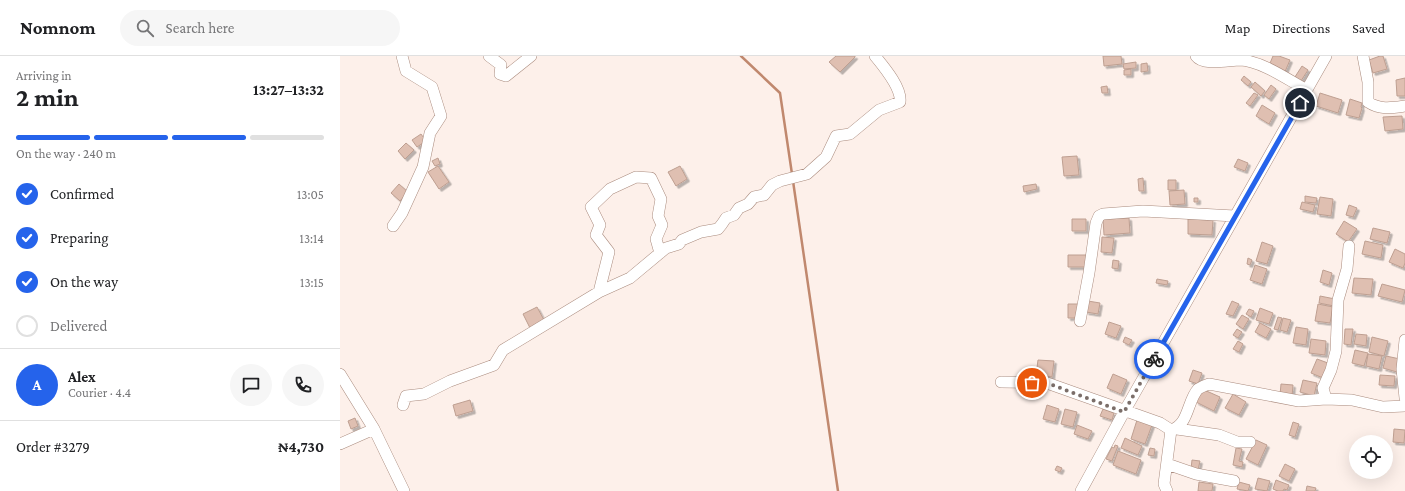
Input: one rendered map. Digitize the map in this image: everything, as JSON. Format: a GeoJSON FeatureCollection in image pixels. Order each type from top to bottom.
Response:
{"type":"FeatureCollection","features":[{"type":"Feature","properties":{"kind":"street"},"geometry":{"type":"LineString","coordinates":[[393,226],[402,214],[423,167],[430,133],[441,116],[432,88],[406,71],[402,56]]}},
{"type":"Feature","properties":{"kind":"street"},"geometry":{"type":"LineString","coordinates":[[490,56],[501,65],[500,74],[506,76],[530,56]]}},
{"type":"Feature","properties":{"kind":"street"},"geometry":{"type":"LineString","coordinates":[[403,405],[406,396],[424,394],[450,381],[494,365],[503,350],[599,292],[630,278],[666,248],[679,244],[682,240],[701,232],[718,229],[726,218],[734,215],[739,208],[748,204],[754,197],[764,194],[776,183],[807,174],[826,157],[836,136],[850,134],[879,110],[900,102],[901,96],[875,56]]}},
{"type":"Feature","properties":{"kind":"street"},"geometry":{"type":"LineString","coordinates":[[1196,56],[1202,61],[1241,60],[1262,66],[1307,90]]}},
{"type":"Feature","properties":{"kind":"street"},"geometry":{"type":"LineString","coordinates":[[1081,491],[1124,412],[1326,56]]}},
{"type":"Feature","properties":{"kind":"street"},"geometry":{"type":"LineString","coordinates":[[1363,56],[1368,82],[1368,102],[1376,107],[1394,108],[1405,106]]}},
{"type":"Feature","properties":{"kind":"street"},"geometry":{"type":"LineString","coordinates":[[599,292],[609,252],[596,236],[600,225],[591,207],[610,189],[636,177],[651,178],[661,200],[658,216],[662,225],[656,239],[660,253]]}},
{"type":"Feature","properties":{"kind":"street"},"geometry":{"type":"LineString","coordinates":[[1080,320],[1089,273],[1096,223],[1099,216],[1103,214],[1142,210],[1235,216]]}},
{"type":"Feature","properties":{"kind":"street"},"geometry":{"type":"LineString","coordinates":[[1326,399],[1323,388],[1331,370],[1336,351],[1338,300],[1347,268],[1349,246]]}},
{"type":"Feature","properties":{"kind":"street"},"geometry":{"type":"LineString","coordinates":[[1405,340],[1402,369],[1405,398]]}},
{"type":"Feature","properties":{"kind":"street"},"geometry":{"type":"LineString","coordinates":[[340,374],[374,429],[404,491]]}},
{"type":"Feature","properties":{"kind":"street"},"geometry":{"type":"LineString","coordinates":[[1002,382],[1047,383],[1174,429],[1219,435],[1237,442],[1250,442]]}},
{"type":"Feature","properties":{"kind":"street"},"geometry":{"type":"LineString","coordinates":[[1167,491],[1164,484],[1166,464],[1174,429],[1184,421],[1193,397],[1199,388],[1209,384],[1299,401],[1326,399],[1352,400],[1383,407],[1405,406]]}},
{"type":"Feature","properties":{"kind":"street"},"geometry":{"type":"LineString","coordinates":[[340,444],[374,429]]}},
{"type":"Feature","properties":{"kind":"street"},"geometry":{"type":"LineString","coordinates":[[1166,464],[1196,474],[1234,481]]}},
{"type":"Feature","properties":{"kind":"building"},"geometry":{"type":"Polygon","coordinates":[[[836,56],[855,57],[840,72],[829,62],[836,56]]]}},
{"type":"Feature","properties":{"kind":"building"},"geometry":{"type":"Polygon","coordinates":[[[1103,56],[1121,56],[1122,64],[1104,66],[1103,56]]]}},
{"type":"Feature","properties":{"kind":"building"},"geometry":{"type":"Polygon","coordinates":[[[1273,56],[1279,56],[1290,60],[1284,74],[1268,68],[1273,56]]]}},
{"type":"Feature","properties":{"kind":"building"},"geometry":{"type":"Polygon","coordinates":[[[1383,56],[1387,69],[1373,73],[1369,60],[1383,56]]]}},
{"type":"Feature","properties":{"kind":"building"},"geometry":{"type":"Polygon","coordinates":[[[1136,62],[1136,68],[1124,69],[1123,64],[1136,62]]]}},
{"type":"Feature","properties":{"kind":"building"},"geometry":{"type":"Polygon","coordinates":[[[1147,63],[1148,71],[1141,72],[1141,64],[1147,63]]]}},
{"type":"Feature","properties":{"kind":"building"},"geometry":{"type":"Polygon","coordinates":[[[1302,66],[1308,70],[1299,84],[1293,80],[1302,66]]]}},
{"type":"Feature","properties":{"kind":"building"},"geometry":{"type":"Polygon","coordinates":[[[1131,69],[1131,75],[1124,75],[1124,70],[1131,69]]]}},
{"type":"Feature","properties":{"kind":"building"},"geometry":{"type":"Polygon","coordinates":[[[1244,76],[1251,82],[1248,86],[1241,80],[1244,76]]]}},
{"type":"Feature","properties":{"kind":"building"},"geometry":{"type":"Polygon","coordinates":[[[1405,78],[1405,96],[1397,96],[1396,80],[1405,78]]]}},
{"type":"Feature","properties":{"kind":"building"},"geometry":{"type":"Polygon","coordinates":[[[1255,82],[1265,91],[1261,96],[1251,87],[1255,82]]]}},
{"type":"Feature","properties":{"kind":"building"},"geometry":{"type":"Polygon","coordinates":[[[1271,85],[1276,89],[1269,99],[1264,95],[1271,85]]]}},
{"type":"Feature","properties":{"kind":"building"},"geometry":{"type":"Polygon","coordinates":[[[1107,86],[1108,93],[1102,93],[1101,87],[1107,86]]]}},
{"type":"Feature","properties":{"kind":"building"},"geometry":{"type":"Polygon","coordinates":[[[1254,93],[1258,95],[1250,106],[1246,103],[1254,93]]]}},
{"type":"Feature","properties":{"kind":"building"},"geometry":{"type":"Polygon","coordinates":[[[1320,93],[1342,100],[1338,113],[1316,106],[1320,93]]]}},
{"type":"Feature","properties":{"kind":"building"},"geometry":{"type":"Polygon","coordinates":[[[1350,99],[1362,103],[1359,118],[1346,115],[1350,99]]]}},
{"type":"Feature","properties":{"kind":"building"},"geometry":{"type":"Polygon","coordinates":[[[1262,105],[1275,113],[1269,124],[1256,116],[1262,105]]]}},
{"type":"Feature","properties":{"kind":"building"},"geometry":{"type":"Polygon","coordinates":[[[1402,116],[1403,129],[1385,131],[1383,117],[1402,116]]]}},
{"type":"Feature","properties":{"kind":"building"},"geometry":{"type":"Polygon","coordinates":[[[421,134],[426,141],[417,147],[412,140],[421,134]]]}},
{"type":"Feature","properties":{"kind":"building"},"geometry":{"type":"Polygon","coordinates":[[[406,143],[414,150],[405,159],[398,151],[406,143]]]}},
{"type":"Feature","properties":{"kind":"building"},"geometry":{"type":"Polygon","coordinates":[[[1077,156],[1079,175],[1064,176],[1062,157],[1077,156]]]}},
{"type":"Feature","properties":{"kind":"building"},"geometry":{"type":"Polygon","coordinates":[[[438,158],[440,164],[435,166],[432,161],[438,158]]]}},
{"type":"Feature","properties":{"kind":"building"},"geometry":{"type":"Polygon","coordinates":[[[1238,159],[1248,163],[1245,171],[1234,167],[1238,159]]]}},
{"type":"Feature","properties":{"kind":"building"},"geometry":{"type":"Polygon","coordinates":[[[438,166],[449,182],[439,189],[428,172],[438,166]]]}},
{"type":"Feature","properties":{"kind":"building"},"geometry":{"type":"Polygon","coordinates":[[[680,166],[687,179],[676,186],[668,172],[680,166]]]}},
{"type":"Feature","properties":{"kind":"building"},"geometry":{"type":"Polygon","coordinates":[[[1143,178],[1144,191],[1139,191],[1138,179],[1143,178]]]}},
{"type":"Feature","properties":{"kind":"building"},"geometry":{"type":"Polygon","coordinates":[[[1168,180],[1176,180],[1176,190],[1168,190],[1168,180]]]}},
{"type":"Feature","properties":{"kind":"building"},"geometry":{"type":"Polygon","coordinates":[[[399,184],[408,192],[400,201],[391,193],[399,184]]]}},
{"type":"Feature","properties":{"kind":"building"},"geometry":{"type":"Polygon","coordinates":[[[1036,184],[1037,189],[1024,192],[1023,186],[1036,184]]]}},
{"type":"Feature","properties":{"kind":"building"},"geometry":{"type":"Polygon","coordinates":[[[1184,190],[1185,204],[1170,205],[1169,191],[1184,190]]]}},
{"type":"Feature","properties":{"kind":"building"},"geometry":{"type":"Polygon","coordinates":[[[1305,196],[1317,198],[1316,203],[1305,202],[1305,196]]]}},
{"type":"Feature","properties":{"kind":"building"},"geometry":{"type":"Polygon","coordinates":[[[1320,197],[1333,199],[1331,216],[1317,214],[1320,197]]]}},
{"type":"Feature","properties":{"kind":"building"},"geometry":{"type":"Polygon","coordinates":[[[1194,198],[1198,198],[1198,202],[1194,202],[1194,198]]]}},
{"type":"Feature","properties":{"kind":"building"},"geometry":{"type":"Polygon","coordinates":[[[1302,202],[1315,205],[1313,212],[1300,209],[1302,202]]]}},
{"type":"Feature","properties":{"kind":"building"},"geometry":{"type":"Polygon","coordinates":[[[1349,205],[1357,208],[1353,217],[1346,215],[1349,205]]]}},
{"type":"Feature","properties":{"kind":"building"},"geometry":{"type":"Polygon","coordinates":[[[1129,218],[1130,233],[1104,235],[1103,219],[1129,218]]]}},
{"type":"Feature","properties":{"kind":"building"},"geometry":{"type":"Polygon","coordinates":[[[1072,219],[1086,219],[1086,231],[1072,231],[1072,219]]]}},
{"type":"Feature","properties":{"kind":"building"},"geometry":{"type":"Polygon","coordinates":[[[1188,219],[1213,220],[1212,235],[1188,234],[1188,219]]]}},
{"type":"Feature","properties":{"kind":"building"},"geometry":{"type":"Polygon","coordinates":[[[1344,221],[1357,229],[1348,242],[1336,234],[1344,221]]]}},
{"type":"Feature","properties":{"kind":"building"},"geometry":{"type":"Polygon","coordinates":[[[1373,228],[1390,232],[1387,243],[1370,239],[1373,228]]]}},
{"type":"Feature","properties":{"kind":"building"},"geometry":{"type":"Polygon","coordinates":[[[1102,237],[1114,238],[1112,253],[1101,252],[1102,237]]]}},
{"type":"Feature","properties":{"kind":"building"},"geometry":{"type":"Polygon","coordinates":[[[1365,241],[1383,245],[1381,258],[1362,254],[1365,241]]]}},
{"type":"Feature","properties":{"kind":"building"},"geometry":{"type":"Polygon","coordinates":[[[1262,242],[1273,246],[1267,264],[1256,261],[1262,242]]]}},
{"type":"Feature","properties":{"kind":"building"},"geometry":{"type":"Polygon","coordinates":[[[1395,249],[1405,254],[1405,263],[1403,268],[1389,262],[1395,249]]]}},
{"type":"Feature","properties":{"kind":"building"},"geometry":{"type":"Polygon","coordinates":[[[1068,255],[1086,255],[1086,267],[1068,267],[1068,255]]]}},
{"type":"Feature","properties":{"kind":"building"},"geometry":{"type":"Polygon","coordinates":[[[1248,258],[1252,260],[1250,265],[1247,264],[1248,258]]]}},
{"type":"Feature","properties":{"kind":"building"},"geometry":{"type":"Polygon","coordinates":[[[1113,260],[1119,261],[1118,269],[1112,268],[1113,260]]]}},
{"type":"Feature","properties":{"kind":"building"},"geometry":{"type":"Polygon","coordinates":[[[1255,265],[1267,269],[1262,284],[1250,280],[1255,265]]]}},
{"type":"Feature","properties":{"kind":"building"},"geometry":{"type":"Polygon","coordinates":[[[1323,270],[1332,273],[1329,285],[1320,282],[1323,270]]]}},
{"type":"Feature","properties":{"kind":"building"},"geometry":{"type":"Polygon","coordinates":[[[1354,278],[1373,279],[1371,295],[1352,293],[1354,278]]]}},
{"type":"Feature","properties":{"kind":"building"},"geometry":{"type":"Polygon","coordinates":[[[1157,279],[1168,281],[1167,285],[1156,283],[1157,279]]]}},
{"type":"Feature","properties":{"kind":"building"},"geometry":{"type":"Polygon","coordinates":[[[1382,284],[1405,290],[1402,302],[1378,296],[1382,284]]]}},
{"type":"Feature","properties":{"kind":"building"},"geometry":{"type":"Polygon","coordinates":[[[1320,296],[1335,299],[1334,306],[1319,303],[1320,296]]]}},
{"type":"Feature","properties":{"kind":"building"},"geometry":{"type":"Polygon","coordinates":[[[1088,301],[1100,303],[1098,314],[1086,312],[1088,301]]]}},
{"type":"Feature","properties":{"kind":"building"},"geometry":{"type":"Polygon","coordinates":[[[1232,301],[1239,304],[1233,316],[1226,314],[1232,301]]]}},
{"type":"Feature","properties":{"kind":"building"},"geometry":{"type":"Polygon","coordinates":[[[1068,304],[1078,304],[1079,318],[1068,318],[1068,304]]]}},
{"type":"Feature","properties":{"kind":"building"},"geometry":{"type":"Polygon","coordinates":[[[1318,304],[1333,307],[1330,323],[1315,321],[1318,304]]]}},
{"type":"Feature","properties":{"kind":"building"},"geometry":{"type":"Polygon","coordinates":[[[537,307],[544,320],[530,328],[523,314],[537,307]]]}},
{"type":"Feature","properties":{"kind":"building"},"geometry":{"type":"Polygon","coordinates":[[[1260,308],[1273,313],[1269,324],[1256,320],[1260,308]]]}},
{"type":"Feature","properties":{"kind":"building"},"geometry":{"type":"Polygon","coordinates":[[[1249,309],[1254,311],[1251,317],[1246,314],[1249,309]]]}},
{"type":"Feature","properties":{"kind":"building"},"geometry":{"type":"Polygon","coordinates":[[[1242,315],[1249,319],[1243,329],[1236,324],[1242,315]]]}},
{"type":"Feature","properties":{"kind":"building"},"geometry":{"type":"Polygon","coordinates":[[[1278,317],[1282,318],[1278,330],[1274,329],[1278,317]]]}},
{"type":"Feature","properties":{"kind":"building"},"geometry":{"type":"Polygon","coordinates":[[[1283,318],[1291,320],[1287,332],[1280,330],[1283,318]]]}},
{"type":"Feature","properties":{"kind":"building"},"geometry":{"type":"Polygon","coordinates":[[[1109,322],[1121,326],[1116,338],[1105,334],[1109,322]]]}},
{"type":"Feature","properties":{"kind":"building"},"geometry":{"type":"Polygon","coordinates":[[[1260,323],[1271,329],[1266,338],[1255,332],[1260,323]]]}},
{"type":"Feature","properties":{"kind":"building"},"geometry":{"type":"Polygon","coordinates":[[[1296,327],[1308,329],[1306,345],[1293,343],[1296,327]]]}},
{"type":"Feature","properties":{"kind":"building"},"geometry":{"type":"Polygon","coordinates":[[[1237,329],[1242,332],[1238,338],[1233,335],[1237,329]]]}},
{"type":"Feature","properties":{"kind":"building"},"geometry":{"type":"Polygon","coordinates":[[[1345,329],[1353,329],[1351,345],[1344,344],[1345,329]]]}},
{"type":"Feature","properties":{"kind":"building"},"geometry":{"type":"Polygon","coordinates":[[[1356,334],[1367,335],[1366,346],[1354,344],[1356,334]]]}},
{"type":"Feature","properties":{"kind":"building"},"geometry":{"type":"Polygon","coordinates":[[[1125,337],[1132,340],[1129,345],[1123,342],[1125,337]]]}},
{"type":"Feature","properties":{"kind":"building"},"geometry":{"type":"Polygon","coordinates":[[[1372,337],[1388,341],[1384,356],[1369,352],[1372,337]]]}},
{"type":"Feature","properties":{"kind":"building"},"geometry":{"type":"Polygon","coordinates":[[[1311,339],[1326,341],[1325,355],[1309,353],[1311,339]]]}},
{"type":"Feature","properties":{"kind":"building"},"geometry":{"type":"Polygon","coordinates":[[[1238,341],[1243,344],[1239,352],[1233,349],[1238,341]]]}},
{"type":"Feature","properties":{"kind":"building"},"geometry":{"type":"Polygon","coordinates":[[[1355,350],[1368,353],[1364,366],[1352,363],[1355,350]]]}},
{"type":"Feature","properties":{"kind":"building"},"geometry":{"type":"Polygon","coordinates":[[[1368,354],[1382,356],[1379,369],[1366,366],[1368,354]]]}},
{"type":"Feature","properties":{"kind":"building"},"geometry":{"type":"Polygon","coordinates":[[[1386,356],[1400,359],[1397,372],[1383,368],[1386,356]]]}},
{"type":"Feature","properties":{"kind":"building"},"geometry":{"type":"Polygon","coordinates":[[[1317,359],[1328,363],[1323,378],[1311,373],[1317,359]]]}},
{"type":"Feature","properties":{"kind":"building"},"geometry":{"type":"Polygon","coordinates":[[[1038,360],[1054,361],[1052,377],[1036,375],[1038,360]]]}},
{"type":"Feature","properties":{"kind":"building"},"geometry":{"type":"Polygon","coordinates":[[[1193,370],[1202,373],[1198,384],[1189,381],[1193,370]]]}},
{"type":"Feature","properties":{"kind":"building"},"geometry":{"type":"Polygon","coordinates":[[[1113,374],[1127,380],[1121,394],[1107,388],[1113,374]]]}},
{"type":"Feature","properties":{"kind":"building"},"geometry":{"type":"Polygon","coordinates":[[[1380,375],[1395,376],[1394,386],[1379,385],[1380,375]]]}},
{"type":"Feature","properties":{"kind":"building"},"geometry":{"type":"Polygon","coordinates":[[[1303,380],[1317,383],[1314,396],[1300,392],[1303,380]]]}},
{"type":"Feature","properties":{"kind":"building"},"geometry":{"type":"Polygon","coordinates":[[[1281,384],[1293,385],[1292,397],[1280,395],[1281,384]]]}},
{"type":"Feature","properties":{"kind":"building"},"geometry":{"type":"Polygon","coordinates":[[[1202,389],[1220,397],[1214,411],[1196,402],[1202,389]]]}},
{"type":"Feature","properties":{"kind":"building"},"geometry":{"type":"Polygon","coordinates":[[[1233,394],[1246,402],[1239,415],[1225,408],[1233,394]]]}},
{"type":"Feature","properties":{"kind":"building"},"geometry":{"type":"Polygon","coordinates":[[[470,400],[473,411],[456,416],[453,405],[470,400]]]}},
{"type":"Feature","properties":{"kind":"building"},"geometry":{"type":"Polygon","coordinates":[[[1047,405],[1059,409],[1055,422],[1043,419],[1047,405]]]}},
{"type":"Feature","properties":{"kind":"building"},"geometry":{"type":"Polygon","coordinates":[[[1065,409],[1077,412],[1073,427],[1061,424],[1065,409]]]}},
{"type":"Feature","properties":{"kind":"building"},"geometry":{"type":"Polygon","coordinates":[[[1103,409],[1114,413],[1112,420],[1100,416],[1103,409]]]}},
{"type":"Feature","properties":{"kind":"building"},"geometry":{"type":"Polygon","coordinates":[[[355,418],[358,426],[351,429],[348,421],[355,418]]]}},
{"type":"Feature","properties":{"kind":"building"},"geometry":{"type":"Polygon","coordinates":[[[1137,420],[1152,425],[1145,444],[1131,439],[1137,420]]]}},
{"type":"Feature","properties":{"kind":"building"},"geometry":{"type":"Polygon","coordinates":[[[1293,422],[1299,424],[1295,437],[1289,435],[1293,422]]]}},
{"type":"Feature","properties":{"kind":"building"},"geometry":{"type":"Polygon","coordinates":[[[1077,425],[1092,431],[1088,439],[1074,434],[1077,425]]]}},
{"type":"Feature","properties":{"kind":"building"},"geometry":{"type":"Polygon","coordinates":[[[1394,429],[1405,430],[1404,443],[1393,442],[1394,429]]]}},
{"type":"Feature","properties":{"kind":"building"},"geometry":{"type":"Polygon","coordinates":[[[1125,438],[1142,446],[1138,455],[1121,448],[1125,438]]]}},
{"type":"Feature","properties":{"kind":"building"},"geometry":{"type":"Polygon","coordinates":[[[1256,440],[1267,445],[1258,465],[1246,459],[1256,440]]]}},
{"type":"Feature","properties":{"kind":"building"},"geometry":{"type":"Polygon","coordinates":[[[1115,445],[1118,446],[1112,461],[1106,459],[1112,447],[1114,448],[1115,445]]]}},
{"type":"Feature","properties":{"kind":"building"},"geometry":{"type":"Polygon","coordinates":[[[1150,448],[1155,449],[1154,456],[1148,455],[1150,448]]]}},
{"type":"Feature","properties":{"kind":"building"},"geometry":{"type":"Polygon","coordinates":[[[1236,448],[1242,449],[1239,461],[1243,462],[1242,467],[1233,465],[1236,448]]]}},
{"type":"Feature","properties":{"kind":"building"},"geometry":{"type":"Polygon","coordinates":[[[1118,451],[1141,460],[1136,474],[1113,465],[1118,451]]]}},
{"type":"Feature","properties":{"kind":"building"},"geometry":{"type":"Polygon","coordinates":[[[1192,460],[1200,461],[1198,470],[1191,469],[1192,460]]]}},
{"type":"Feature","properties":{"kind":"building"},"geometry":{"type":"Polygon","coordinates":[[[1285,464],[1295,469],[1289,481],[1279,476],[1285,464]]]}},
{"type":"Feature","properties":{"kind":"building"},"geometry":{"type":"Polygon","coordinates":[[[1057,466],[1062,468],[1060,472],[1055,470],[1057,466]]]}},
{"type":"Feature","properties":{"kind":"building"},"geometry":{"type":"Polygon","coordinates":[[[1258,478],[1270,481],[1267,491],[1255,489],[1258,478]]]}},
{"type":"Feature","properties":{"kind":"building"},"geometry":{"type":"Polygon","coordinates":[[[1276,480],[1289,485],[1287,490],[1284,489],[1283,491],[1278,491],[1273,489],[1276,480]]]}},
{"type":"Feature","properties":{"kind":"building"},"geometry":{"type":"Polygon","coordinates":[[[1199,482],[1213,484],[1212,491],[1198,491],[1199,482]]]}},
{"type":"Feature","properties":{"kind":"building"},"geometry":{"type":"Polygon","coordinates":[[[1239,482],[1250,485],[1248,491],[1237,489],[1239,482]]]}},
{"type":"Feature","properties":{"kind":"building"},"geometry":{"type":"Polygon","coordinates":[[[1307,486],[1316,488],[1315,491],[1306,491],[1307,486]]]}},
{"type":"Feature","properties":{"kind":"waterway"},"geometry":{"type":"LineString","coordinates":[[741,56],[780,93],[792,174]]}},
{"type":"Feature","properties":{"kind":"waterway"},"geometry":{"type":"LineString","coordinates":[[793,181],[838,491]]}},
{"type":"Feature","properties":{"kind":"way so far"},"geometry":{"type":"LineString","coordinates":[[1032,383],[1047,383],[1124,412],[1154,359]]}},
{"type":"Feature","properties":{"kind":"route"},"geometry":{"type":"LineString","coordinates":[[1154,359],[1300,103]]}}]}
